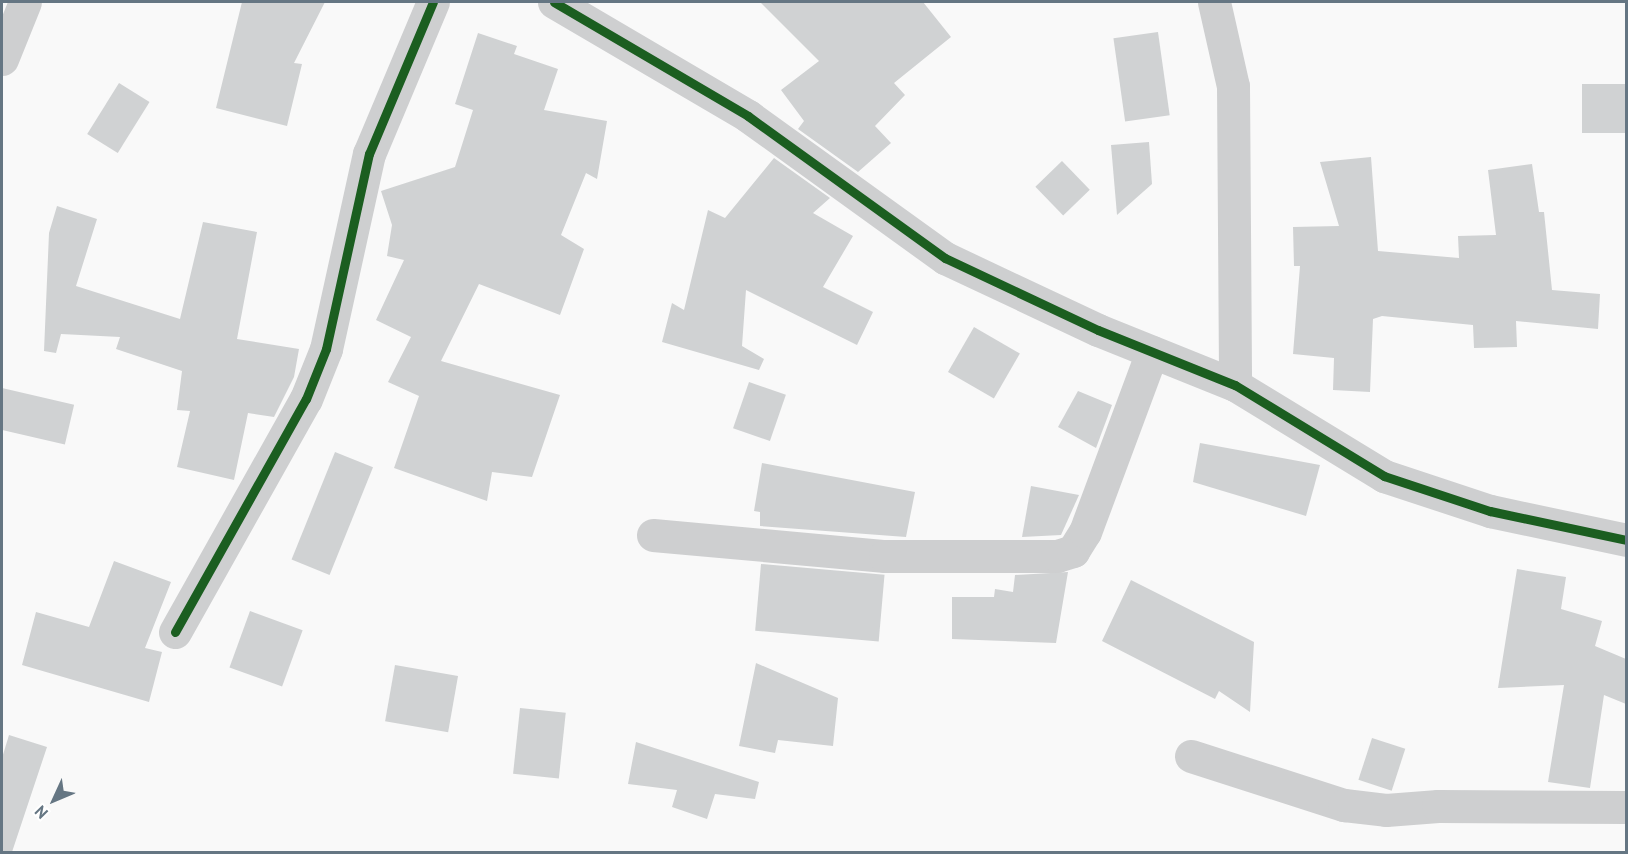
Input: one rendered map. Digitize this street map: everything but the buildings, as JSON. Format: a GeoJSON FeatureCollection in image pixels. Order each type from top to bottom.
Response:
{"type":"FeatureCollection","features":[{"type":"Feature","properties":{"kind":"street"},"geometry":{"type":"LineString","coordinates":[[2,59],[25,2]]}},
{"type":"Feature","properties":{"kind":"street"},"geometry":{"type":"LineString","coordinates":[[175,632],[306,399],[326,349],[369,154],[433,2]]}},
{"type":"Feature","properties":{"kind":"street"},"geometry":{"type":"LineString","coordinates":[[554,2],[748,116],[945,258],[1152,352],[1235,385],[1384,476],[1490,511],[1626,540]]}},
{"type":"Feature","properties":{"kind":"street"},"geometry":{"type":"LineString","coordinates":[[1214,2],[1233,86],[1235,385]]}},
{"type":"Feature","properties":{"kind":"street"},"geometry":{"type":"LineString","coordinates":[[653,535],[885,556],[1057,556],[1073,551],[1085,532],[1152,352]]}},
{"type":"Feature","properties":{"kind":"street"},"geometry":{"type":"LineString","coordinates":[[1191,756],[1344,805],[1386,810],[1626,807]]}},
{"type":"Feature","properties":{"kind":"cycle path"},"geometry":{"type":"LineString","coordinates":[[175,632],[306,399],[326,349],[369,154],[433,2]]}},
{"type":"Feature","properties":{"kind":"cycle path"},"geometry":{"type":"LineString","coordinates":[[554,2],[748,116],[945,258],[1098,330],[1235,385],[1384,476],[1490,511],[1626,540]]}}]}
